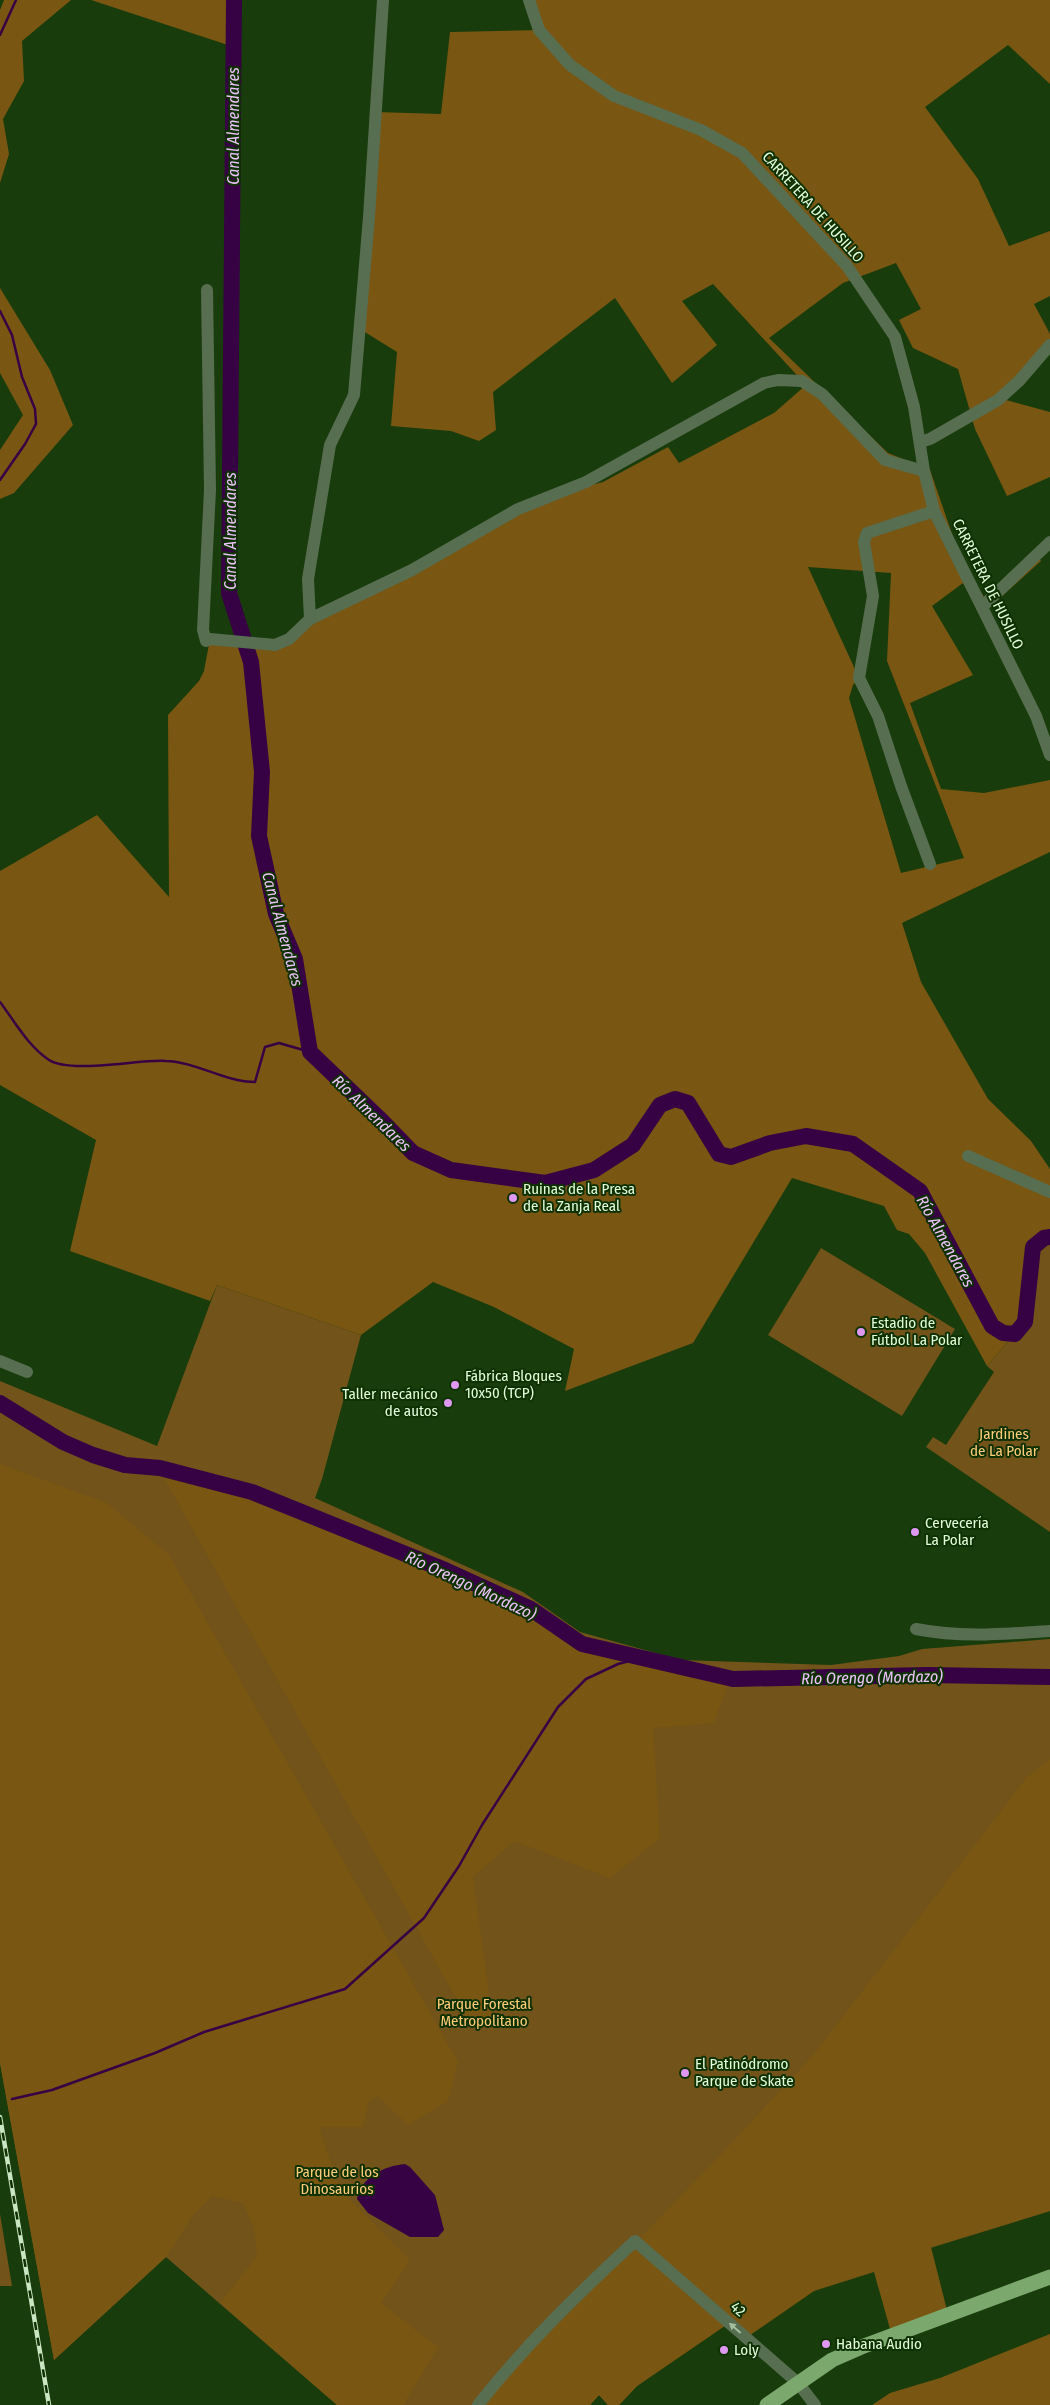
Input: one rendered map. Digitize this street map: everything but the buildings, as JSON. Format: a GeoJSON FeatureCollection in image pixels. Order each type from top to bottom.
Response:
{"type":"FeatureCollection","features":[{"type":"Feature","properties":{"kind":"main road"},"geometry":{"type":"LineString","coordinates":[[767,2405],[832,2360],[864,2346],[1050,2277]]}},
{"type":"Feature","properties":{"kind":"street"},"geometry":{"type":"LineString","coordinates":[[310,619],[308,579],[330,445],[354,395],[369,217],[383,0]]}},
{"type":"Feature","properties":{"kind":"street","name":"CARRETERA DE HUSILLO"},"geometry":{"type":"LineString","coordinates":[[529,0],[539,30],[570,65],[614,96],[701,130],[742,153],[847,266],[895,337],[914,407],[924,472],[934,511],[1036,716],[1050,755]]}},
{"type":"Feature","properties":{"kind":"street"},"geometry":{"type":"LineString","coordinates":[[207,290],[210,490],[202,630],[206,641],[210,639],[274,645],[289,639],[310,619],[412,570],[518,509],[586,482],[764,383],[778,380],[802,381],[822,394],[885,460],[924,472]]}},
{"type":"Feature","properties":{"kind":"street"},"geometry":{"type":"LineString","coordinates":[[920,442],[930,439],[998,400],[1019,381],[1050,345]]}},
{"type":"Feature","properties":{"kind":"street"},"geometry":{"type":"LineString","coordinates":[[930,864],[901,786],[878,716],[859,678],[873,596],[864,542],[867,534],[934,511]]}},
{"type":"Feature","properties":{"kind":"street"},"geometry":{"type":"LineString","coordinates":[[982,607],[1050,542]]}},
{"type":"Feature","properties":{"kind":"street"},"geometry":{"type":"LineString","coordinates":[[968,1156],[1050,1192]]}},
{"type":"Feature","properties":{"kind":"street"},"geometry":{"type":"LineString","coordinates":[[0,1361],[27,1372]]}},
{"type":"Feature","properties":{"kind":"street"},"geometry":{"type":"LineString","coordinates":[[916,1629],[945,1635],[986,1635],[1050,1631]]}},
{"type":"Feature","properties":{"kind":"street","name":"42"},"geometry":{"type":"LineString","coordinates":[[478,2405],[508,2367],[561,2310],[635,2241],[798,2383],[815,2405]]}},
{"type":"Feature","properties":{"kind":"green space"},"geometry":{"type":"Polygon","coordinates":[[[4,0],[71,0],[22,41],[24,81],[3,119],[9,154],[0,183],[0,10],[4,0]]]}},
{"type":"Feature","properties":{"kind":"green space"},"geometry":{"type":"Polygon","coordinates":[[[91,0],[229,0],[228,45],[91,0]]]}},
{"type":"Feature","properties":{"kind":"green space"},"geometry":{"type":"Polygon","coordinates":[[[529,0],[1050,0],[1050,84],[1008,45],[925,107],[978,179],[1009,246],[1050,231],[1050,296],[1034,304],[1050,334],[1050,352],[1006,400],[1050,412],[1050,477],[1007,496],[975,429],[958,369],[913,348],[899,320],[921,309],[896,263],[843,283],[769,338],[888,453],[930,470],[962,563],[984,597],[1033,551],[1041,561],[981,615],[963,583],[932,606],[973,675],[910,703],[941,789],[984,793],[1050,780],[1050,852],[902,923],[921,982],[988,1099],[1031,1141],[1050,1169],[1050,1237],[1044,1238],[1033,1247],[1025,1322],[987,1366],[925,1253],[909,1234],[897,1230],[884,1206],[792,1178],[693,1343],[565,1391],[574,1349],[494,1307],[433,1282],[361,1335],[217,1285],[210,1301],[70,1251],[96,1140],[0,1085],[0,871],[97,815],[169,897],[168,715],[199,681],[204,671],[210,639],[275,645],[310,619],[556,494],[603,482],[668,447],[679,463],[774,413],[806,385],[713,284],[682,301],[717,345],[672,383],[615,298],[493,392],[496,430],[479,441],[451,431],[391,426],[397,352],[360,329],[375,112],[441,114],[450,32],[539,30],[529,0]],[[808,567],[859,678],[853,685],[849,698],[901,873],[964,858],[887,661],[891,573],[808,567]]]}},
{"type":"Feature","properties":{"kind":"green space"},"geometry":{"type":"Polygon","coordinates":[[[0,288],[50,370],[73,425],[14,493],[0,499],[0,450],[23,415],[0,373],[0,288]]]}},
{"type":"Feature","properties":{"kind":"green space","name":"Jardines de La Polar"},"geometry":{"type":"Polygon","coordinates":[[[1050,1237],[1050,1532],[926,1447],[933,1437],[946,1445],[994,1372],[987,1366],[1025,1322],[1033,1247],[1044,1238],[1050,1237]]]}},
{"type":"Feature","properties":{"kind":"green space","name":"Estadio de Fútbol La Polar"},"geometry":{"type":"Polygon","coordinates":[[[821,1248],[955,1329],[902,1416],[768,1335],[821,1248]]]}},
{"type":"Feature","properties":{"kind":"green space","name":"Parque Forestal Metropolitano"},"geometry":{"type":"Polygon","coordinates":[[[217,1285],[361,1335],[322,1479],[315,1498],[523,1592],[580,1632],[681,1660],[831,1665],[899,1656],[922,1649],[1050,1639],[1050,2211],[846,2274],[729,2323],[637,2386],[619,2405],[608,2405],[599,2395],[590,2405],[337,2405],[166,2257],[54,2360],[0,2063],[0,1381],[157,1446],[217,1285]]]}},
{"type":"Feature","properties":{"kind":"green space"},"geometry":{"type":"Polygon","coordinates":[[[0,1464],[107,1503],[169,1555],[458,2062],[448,2101],[408,2125],[378,2096],[368,2102],[363,2127],[319,2127],[340,2190],[410,2260],[381,2303],[438,2347],[403,2405],[337,2405],[220,2303],[257,2256],[254,2228],[243,2203],[212,2196],[193,2215],[166,2257],[54,2360],[0,2063],[0,1464]]]}},
{"type":"Feature","properties":{"kind":"green space"},"geometry":{"type":"Polygon","coordinates":[[[164,1478],[250,1497],[439,1574],[525,1613],[580,1647],[728,1683],[714,1723],[653,1728],[660,1838],[610,1878],[514,1841],[473,1877],[494,2031],[466,2016],[164,1478]]]}},
{"type":"Feature","properties":{"kind":"green space"},"geometry":{"type":"Polygon","coordinates":[[[1050,1759],[1050,2211],[931,2247],[948,2314],[892,2336],[874,2272],[814,2291],[746,2338],[729,2323],[637,2386],[619,2405],[608,2405],[599,2395],[590,2405],[479,2405],[727,2148],[814,2054],[1027,1777],[1050,1759]]]}},
{"type":"Feature","properties":{"kind":"green space"},"geometry":{"type":"Polygon","coordinates":[[[0,2214],[12,2286],[0,2286],[0,2214]]]}},
{"type":"Feature","properties":{"kind":"green space"},"geometry":{"type":"Polygon","coordinates":[[[1050,2334],[1050,2405],[872,2405],[890,2393],[940,2378],[1050,2334]]]}},
{"type":"Feature","properties":{"kind":"shaded area"},"geometry":{"type":"Polygon","coordinates":[[[405,2164],[410,2167],[435,2195],[444,2230],[438,2237],[410,2237],[368,2213],[357,2199],[359,2191],[368,2179],[389,2167],[405,2164]]]}},
{"type":"Feature","properties":{"kind":"waterway","name":"Río Almendares"},"geometry":{"type":"LineString","coordinates":[[0,35],[16,0]]}},
{"type":"Feature","properties":{"kind":"waterway","name":"Canal Almendares"},"geometry":{"type":"LineString","coordinates":[[234,0],[229,593],[251,662],[262,772],[259,836],[276,914],[295,959],[310,1052],[413,1153],[451,1170],[545,1183],[594,1170],[633,1145],[660,1105],[675,1099],[688,1103],[719,1154],[731,1157],[770,1143],[806,1136],[853,1144],[920,1191],[992,1326],[1003,1333],[1015,1334],[1025,1322],[1033,1247],[1044,1238],[1050,1237]]}},
{"type":"Feature","properties":{"kind":"waterway","name":"Río Almendares"},"geometry":{"type":"LineString","coordinates":[[0,311],[12,335],[22,377],[35,409],[36,424],[25,444],[0,480]]}},
{"type":"Feature","properties":{"kind":"waterway","name":"Río Almendares"},"geometry":{"type":"LineString","coordinates":[[0,1002],[35,1048],[49,1060],[59,1064],[89,1066],[154,1061],[177,1062],[233,1079],[255,1082],[265,1047],[279,1043],[310,1052]]}},
{"type":"Feature","properties":{"kind":"waterway","name":"Río Orengo (Mordazo)"},"geometry":{"type":"LineString","coordinates":[[0,1403],[63,1442],[93,1455],[125,1465],[160,1468],[252,1492],[445,1570],[531,1609],[582,1644],[733,1679],[927,1675],[1050,1677]]}},
{"type":"Feature","properties":{"kind":"waterway"},"geometry":{"type":"LineString","coordinates":[[12,2099],[52,2090],[155,2053],[204,2032],[345,1989],[424,1918],[459,1866],[482,1825],[558,1707],[586,1679],[618,1664],[637,1659]]}},
{"type":"Feature","properties":{"kind":"railway"},"geometry":{"type":"LineString","coordinates":[[0,2117],[49,2405]]}},
{"type":"Feature","properties":{"kind":"place","name":"Ruinas de la Presa de la Zanja Real"},"geometry":{"type":"Point","coordinates":[513,1198]}},
{"type":"Feature","properties":{"kind":"place","name":"Estadio de Fútbol La Polar"},"geometry":{"type":"Point","coordinates":[861,1332]}},
{"type":"Feature","properties":{"kind":"place","name":"Fábrica Bloques 10x50 (TCP)"},"geometry":{"type":"Point","coordinates":[455,1385]}},
{"type":"Feature","properties":{"kind":"place","name":"Taller mecánico de autos"},"geometry":{"type":"Point","coordinates":[448,1403]}},
{"type":"Feature","properties":{"kind":"place","name":"Cervecería La Polar"},"geometry":{"type":"Point","coordinates":[915,1532]}},
{"type":"Feature","properties":{"kind":"place","name":"El Patinódromo Parque de Skate"},"geometry":{"type":"Point","coordinates":[685,2073]}},
{"type":"Feature","properties":{"kind":"place","name":"Habana Audio"},"geometry":{"type":"Point","coordinates":[826,2344]}},
{"type":"Feature","properties":{"kind":"place","name":"Loly"},"geometry":{"type":"Point","coordinates":[724,2350]}},
{"type":"Feature","properties":{"kind":"park label","name":"Parque de los Dinosaurios"},"geometry":{"type":"Point","coordinates":[337,2180]}}]}
